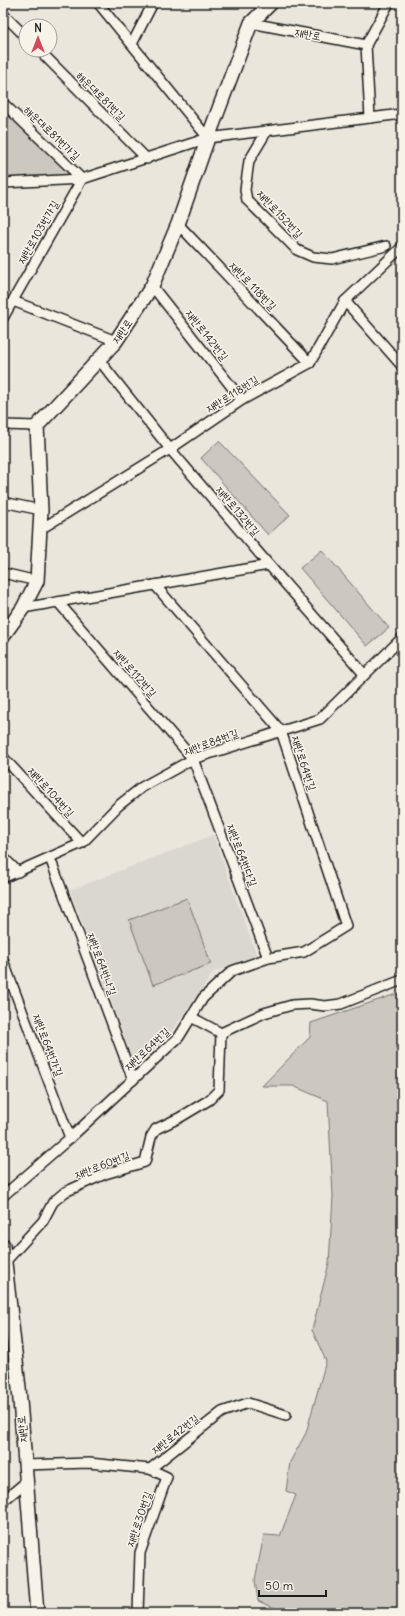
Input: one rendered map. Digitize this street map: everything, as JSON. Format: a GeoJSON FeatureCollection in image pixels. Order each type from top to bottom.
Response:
{"type":"FeatureCollection","features":[{"type":"Feature","properties":{"kind":"main road","name":"재반로"},"geometry":{"type":"LineString","coordinates":[[37,426],[116,341],[152,286],[178,224],[251,23],[271,3]]}},
{"type":"Feature","properties":{"kind":"main road"},"geometry":{"type":"LineString","coordinates":[[3,636],[23,608],[37,581],[41,510],[37,426]]}},
{"type":"Feature","properties":{"kind":"main road","name":"재반로"},"geometry":{"type":"LineString","coordinates":[[3,1245],[5,1281],[19,1388],[37,1613]]}},
{"type":"Feature","properties":{"kind":"street"},"geometry":{"type":"LineString","coordinates":[[98,3],[208,138]]}},
{"type":"Feature","properties":{"kind":"street"},"geometry":{"type":"LineString","coordinates":[[132,44],[153,3]]}},
{"type":"Feature","properties":{"kind":"street"},"geometry":{"type":"LineString","coordinates":[[370,118],[366,45],[388,3]]}},
{"type":"Feature","properties":{"kind":"street"},"geometry":{"type":"LineString","coordinates":[[3,14],[18,29]]}},
{"type":"Feature","properties":{"kind":"street","name":"재반로"},"geometry":{"type":"LineString","coordinates":[[251,23],[366,45]]}},
{"type":"Feature","properties":{"kind":"street","name":"해운대로81번길"},"geometry":{"type":"LineString","coordinates":[[47,58],[147,159]]}},
{"type":"Feature","properties":{"kind":"street","name":"해운대로81번가길"},"geometry":{"type":"LineString","coordinates":[[4,104],[82,179]]}},
{"type":"Feature","properties":{"kind":"street"},"geometry":{"type":"LineString","coordinates":[[3,183],[82,179],[208,138],[402,114]]}},
{"type":"Feature","properties":{"kind":"street","name":"재반로152번길"},"geometry":{"type":"LineString","coordinates":[[267,131],[249,161],[245,190],[247,200],[297,250],[313,257],[332,259],[386,246]]}},
{"type":"Feature","properties":{"kind":"street","name":"재반로103번가길"},"geometry":{"type":"LineString","coordinates":[[3,318],[82,179]]}},
{"type":"Feature","properties":{"kind":"street","name":"재반로 118번길"},"geometry":{"type":"LineString","coordinates":[[178,224],[310,363]]}},
{"type":"Feature","properties":{"kind":"street"},"geometry":{"type":"LineString","coordinates":[[310,363],[345,301],[400,252]]}},
{"type":"Feature","properties":{"kind":"street","name":"재반로142번길"},"geometry":{"type":"LineString","coordinates":[[152,286],[242,400]]}},
{"type":"Feature","properties":{"kind":"street"},"geometry":{"type":"LineString","coordinates":[[13,300],[116,341]]}},
{"type":"Feature","properties":{"kind":"street"},"geometry":{"type":"LineString","coordinates":[[345,301],[402,366]]}},
{"type":"Feature","properties":{"kind":"street","name":"재반로132번길"},"geometry":{"type":"LineString","coordinates":[[99,360],[170,449],[364,674]]}},
{"type":"Feature","properties":{"kind":"street","name":"재반로118번길"},"geometry":{"type":"LineString","coordinates":[[41,529],[170,449],[242,400],[310,363]]}},
{"type":"Feature","properties":{"kind":"street"},"geometry":{"type":"LineString","coordinates":[[3,425],[37,426]]}},
{"type":"Feature","properties":{"kind":"street"},"geometry":{"type":"LineString","coordinates":[[3,502],[41,510]]}},
{"type":"Feature","properties":{"kind":"street"},"geometry":{"type":"LineString","coordinates":[[23,608],[269,565]]}},
{"type":"Feature","properties":{"kind":"street"},"geometry":{"type":"LineString","coordinates":[[3,573],[37,581]]}},
{"type":"Feature","properties":{"kind":"street"},"geometry":{"type":"LineString","coordinates":[[155,585],[281,731]]}},
{"type":"Feature","properties":{"kind":"street","name":"재반로112번길"},"geometry":{"type":"LineString","coordinates":[[58,602],[193,759]]}},
{"type":"Feature","properties":{"kind":"street","name":"재반로84번길"},"geometry":{"type":"LineString","coordinates":[[3,878],[82,843],[118,806],[142,787],[193,759],[320,719],[402,638]]}},
{"type":"Feature","properties":{"kind":"street","name":"재반로64번길"},"geometry":{"type":"LineString","coordinates":[[3,1196],[70,1138],[179,1037],[203,998],[232,971],[268,958],[304,952],[346,926],[281,731]]}},
{"type":"Feature","properties":{"kind":"street","name":"재반로104번길"},"geometry":{"type":"LineString","coordinates":[[3,757],[82,843]]}},
{"type":"Feature","properties":{"kind":"street","name":"재반로64번다길"},"geometry":{"type":"LineString","coordinates":[[193,759],[268,958]]}},
{"type":"Feature","properties":{"kind":"street"},"geometry":{"type":"LineString","coordinates":[[3,857],[18,872]]}},
{"type":"Feature","properties":{"kind":"street","name":"재반로64번나길"},"geometry":{"type":"LineString","coordinates":[[50,858],[133,1080]]}},
{"type":"Feature","properties":{"kind":"street","name":"재반로64번가길"},"geometry":{"type":"LineString","coordinates":[[3,960],[70,1138]]}},
{"type":"Feature","properties":{"kind":"street"},"geometry":{"type":"LineString","coordinates":[[191,1017],[222,1033],[264,1013],[292,1005],[310,1004],[325,1006],[341,1004],[402,980]]}},
{"type":"Feature","properties":{"kind":"street","name":"재반로60번길"},"geometry":{"type":"LineString","coordinates":[[5,1262],[43,1221],[53,1202],[65,1192],[105,1174],[145,1162],[151,1137],[156,1129],[179,1118],[209,1100],[219,1090],[222,1033]]}},
{"type":"Feature","properties":{"kind":"street","name":"재반로42번길"},"geometry":{"type":"LineString","coordinates":[[25,1465],[89,1463],[150,1469],[222,1412],[248,1403],[286,1415]]}},
{"type":"Feature","properties":{"kind":"street","name":"재반로30번길"},"geometry":{"type":"LineString","coordinates":[[138,1613],[140,1553],[167,1477],[150,1469]]}},
{"type":"Feature","properties":{"kind":"street"},"geometry":{"type":"LineString","coordinates":[[3,1501],[26,1482]]}},
{"type":"Feature","properties":{"kind":"shaded area"},"geometry":{"type":"Polygon","coordinates":[[[3,109],[73,175],[3,179],[3,109]]]}},
{"type":"Feature","properties":{"kind":"shaded area"},"geometry":{"type":"Polygon","coordinates":[[[219,441],[290,515],[268,535],[201,458],[219,441]]]}},
{"type":"Feature","properties":{"kind":"shaded area"},"geometry":{"type":"Polygon","coordinates":[[[322,550],[389,628],[367,646],[300,568],[322,550]]]}},
{"type":"Feature","properties":{"kind":"shaded area"},"geometry":{"type":"Polygon","coordinates":[[[213,835],[257,956],[214,972],[171,1032],[136,1068],[70,890],[213,835]]]}},
{"type":"Feature","properties":{"kind":"shaded area"},"geometry":{"type":"Polygon","coordinates":[[[187,898],[211,964],[153,985],[129,920],[187,898]]]}},
{"type":"Feature","properties":{"kind":"shaded area"},"geometry":{"type":"Polygon","coordinates":[[[402,992],[402,1613],[286,1613],[258,1601],[255,1580],[264,1535],[280,1536],[296,1495],[286,1491],[290,1462],[306,1433],[326,1361],[312,1330],[329,1263],[333,1196],[328,1101],[293,1086],[262,1086],[310,1037],[311,1023],[402,992]]]}}]}
